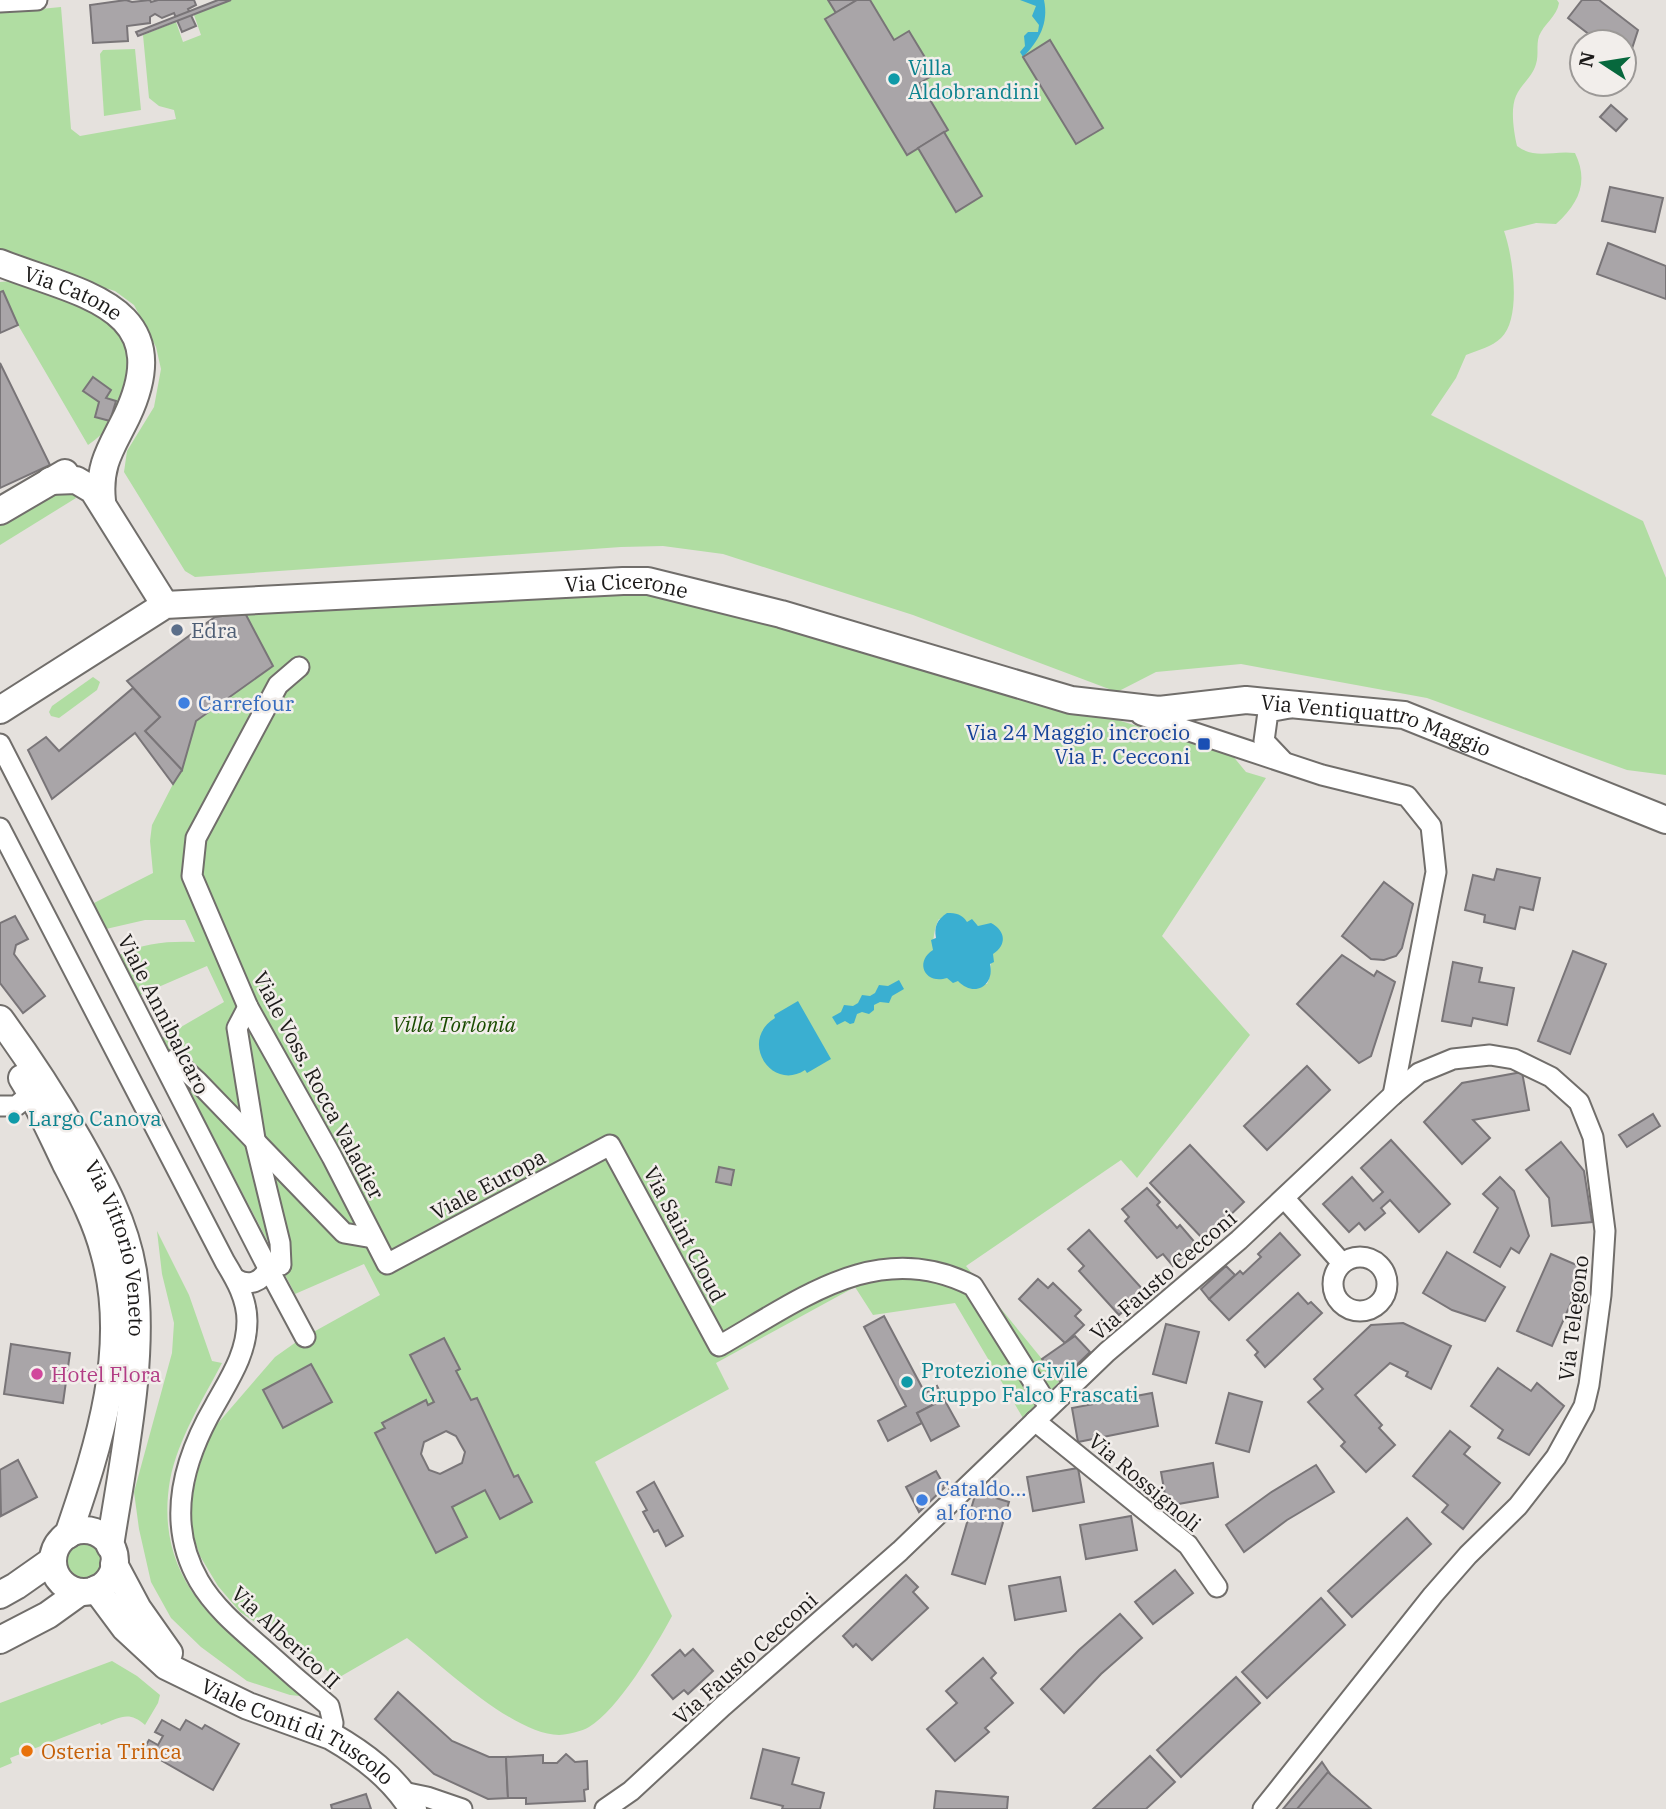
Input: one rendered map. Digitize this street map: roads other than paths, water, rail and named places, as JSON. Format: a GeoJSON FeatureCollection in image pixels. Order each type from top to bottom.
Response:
{"type":"FeatureCollection","features":[{"type":"Feature","properties":{"kind":"main road","name":"Via Catone"},"geometry":{"type":"LineString","coordinates":[[0,263],[104,304],[122,316],[134,332],[141,350],[141,373],[128,412],[108,452],[101,477],[102,501]]}},
{"type":"Feature","properties":{"kind":"main road"},"geometry":{"type":"LineString","coordinates":[[0,511],[50,481],[108,452]]}},
{"type":"Feature","properties":{"kind":"main road"},"geometry":{"type":"LineString","coordinates":[[0,710],[165,605],[93,490],[83,482],[69,479],[50,481]]}},
{"type":"Feature","properties":{"kind":"main road","name":"Via Cicerone"},"geometry":{"type":"LineString","coordinates":[[165,605],[623,580],[648,581],[782,614],[1071,700]]}},
{"type":"Feature","properties":{"kind":"main road","name":"Via Ventiquattro Maggio"},"geometry":{"type":"LineString","coordinates":[[1071,700],[1158,710],[1246,701],[1404,715],[1666,820]]}},
{"type":"Feature","properties":{"kind":"main road","name":"Via Vittorio Veneto"},"geometry":{"type":"LineString","coordinates":[[0,1019],[23,1097],[114,1205],[129,1250],[134,1281],[136,1334],[112,1555]]}},
{"type":"Feature","properties":{"kind":"main road","name":"Via Vittorio Veneto"},"geometry":{"type":"LineString","coordinates":[[0,1049],[23,1097],[91,1214],[105,1255],[111,1290],[113,1344],[108,1396],[88,1475],[68,1535]]}},
{"type":"Feature","properties":{"kind":"main road"},"geometry":{"type":"LineString","coordinates":[[88,1591],[72,1590],[61,1582],[53,1560],[58,1545],[68,1535],[91,1530],[105,1539],[145,1620],[187,1677]]}},
{"type":"Feature","properties":{"kind":"main road"},"geometry":{"type":"LineString","coordinates":[[0,1640],[105,1583],[111,1575],[112,1555]]}},
{"type":"Feature","properties":{"kind":"main road"},"geometry":{"type":"LineString","coordinates":[[0,1595],[53,1560]]}},
{"type":"Feature","properties":{"kind":"main road","name":"Viale Conti di Tuscolo"},"geometry":{"type":"LineString","coordinates":[[88,1591],[145,1649],[166,1666],[248,1706],[331,1737],[367,1759],[408,1801]]}},
{"type":"Feature","properties":{"kind":"street"},"geometry":{"type":"LineString","coordinates":[[0,2],[37,0]]}},
{"type":"Feature","properties":{"kind":"street","name":"Viale Voss. Rocca Valadier"},"geometry":{"type":"LineString","coordinates":[[299,667],[278,685],[196,838],[192,876],[248,1007],[326,1145],[387,1264]]}},
{"type":"Feature","properties":{"kind":"street"},"geometry":{"type":"LineString","coordinates":[[1107,704],[1322,775],[1407,796],[1431,826],[1436,872],[1393,1096]]}},
{"type":"Feature","properties":{"kind":"street"},"geometry":{"type":"LineString","coordinates":[[1285,763],[1264,741],[1268,712],[1301,705]]}},
{"type":"Feature","properties":{"kind":"street","name":"Viale Annibalcaro"},"geometry":{"type":"LineString","coordinates":[[0,744],[274,1266],[305,1337]]}},
{"type":"Feature","properties":{"kind":"street"},"geometry":{"type":"LineString","coordinates":[[0,828],[225,1262],[236,1279],[254,1283],[274,1266],[280,1243],[256,1144],[237,1028],[248,1007]]}},
{"type":"Feature","properties":{"kind":"street","name":"Via Telegono"},"geometry":{"type":"LineString","coordinates":[[1263,1809],[1433,1595],[1468,1555],[1518,1506],[1548,1466],[1584,1406],[1589,1385],[1601,1295],[1605,1231],[1593,1137],[1579,1102],[1551,1077],[1514,1059],[1490,1055],[1453,1059],[1419,1073],[1393,1096]]}},
{"type":"Feature","properties":{"kind":"street"},"geometry":{"type":"LineString","coordinates":[[174,1060],[344,1233],[373,1238]]}},
{"type":"Feature","properties":{"kind":"street","name":"Via Fausto Cecconi"},"geometry":{"type":"LineString","coordinates":[[605,1809],[631,1791],[723,1706],[900,1551],[1107,1352],[1182,1290],[1284,1199],[1348,1135],[1393,1096]]}},
{"type":"Feature","properties":{"kind":"street"},"geometry":{"type":"LineString","coordinates":[[0,1125],[23,1097]]}},
{"type":"Feature","properties":{"kind":"street","name":"Viale Europa"},"geometry":{"type":"LineString","coordinates":[[387,1264],[610,1145]]}},
{"type":"Feature","properties":{"kind":"street","name":"Via Saint Cloud"},"geometry":{"type":"LineString","coordinates":[[610,1145],[719,1346]]}},
{"type":"Feature","properties":{"kind":"street"},"geometry":{"type":"LineString","coordinates":[[1284,1199],[1342,1263]]}},
{"type":"Feature","properties":{"kind":"street","name":"Via Rossignoli"},"geometry":{"type":"LineString","coordinates":[[719,1346],[818,1290],[850,1276],[898,1267],[931,1269],[956,1277],[973,1286],[1042,1414],[1188,1545],[1217,1587]]}},
{"type":"Feature","properties":{"kind":"street","name":"Via Alberico II"},"geometry":{"type":"LineString","coordinates":[[236,1279],[246,1310],[245,1341],[236,1369],[200,1432],[188,1463],[180,1499],[181,1535],[194,1571],[215,1603],[329,1706],[333,1723],[331,1737]]}},
{"type":"Feature","properties":{"kind":"street"},"geometry":{"type":"LineString","coordinates":[[408,1801],[427,1797],[462,1809]]}},
{"type":"Feature","properties":{"kind":"water"},"geometry":{"type":"Polygon","coordinates":[[[1020,0],[1044,0],[1045,8],[1041,31],[1034,45],[1023,57],[1020,52],[1025,46],[1024,36],[1028,32],[1038,32],[1039,25],[1032,16],[1036,6],[1020,0]]]}},
{"type":"Feature","properties":{"kind":"water"},"geometry":{"type":"Polygon","coordinates":[[[947,913],[958,914],[967,922],[972,919],[978,926],[991,923],[1002,934],[1001,946],[993,954],[994,962],[990,964],[989,978],[982,987],[970,989],[958,981],[953,983],[947,978],[933,978],[925,971],[924,960],[933,950],[931,940],[936,938],[937,924],[947,913]]]}},
{"type":"Feature","properties":{"kind":"water"},"geometry":{"type":"Polygon","coordinates":[[[899,980],[904,989],[892,996],[889,1003],[880,1002],[874,1005],[874,1010],[869,1014],[857,1014],[854,1023],[845,1021],[837,1025],[832,1017],[841,1012],[844,1005],[853,1006],[862,995],[870,996],[875,993],[879,985],[888,986],[899,980]]]}},
{"type":"Feature","properties":{"kind":"water"},"geometry":{"type":"Polygon","coordinates":[[[798,1001],[831,1059],[807,1073],[805,1070],[793,1075],[781,1074],[771,1069],[764,1061],[759,1039],[764,1028],[775,1018],[774,1015],[798,1001]]]}},
{"type":"Feature","properties":{"kind":"place","name":"Villa Aldobrandini"},"geometry":{"type":"Point","coordinates":[894,79]}},
{"type":"Feature","properties":{"kind":"place","name":"Edra"},"geometry":{"type":"Point","coordinates":[177,630]}},
{"type":"Feature","properties":{"kind":"place","name":"Carrefour"},"geometry":{"type":"Point","coordinates":[184,703]}},
{"type":"Feature","properties":{"kind":"place","name":"Via 24 Maggio incrocio Via F. Cecconi"},"geometry":{"type":"Point","coordinates":[1204,744]}},
{"type":"Feature","properties":{"kind":"place","name":"Largo Canova"},"geometry":{"type":"Point","coordinates":[14,1118]}},
{"type":"Feature","properties":{"kind":"place","name":"Hotel Flora"},"geometry":{"type":"Point","coordinates":[37,1374]}},
{"type":"Feature","properties":{"kind":"place","name":"Protezione Civile Gruppo Falco Frascati"},"geometry":{"type":"Point","coordinates":[907,1382]}},
{"type":"Feature","properties":{"kind":"place","name":"Cataldo... al forno"},"geometry":{"type":"Point","coordinates":[922,1500]}},
{"type":"Feature","properties":{"kind":"place","name":"Osteria Trinca"},"geometry":{"type":"Point","coordinates":[27,1751]}},
{"type":"Feature","properties":{"kind":"park label","name":"Villa Torlonia"},"geometry":{"type":"Point","coordinates":[454,1024]}}]}
